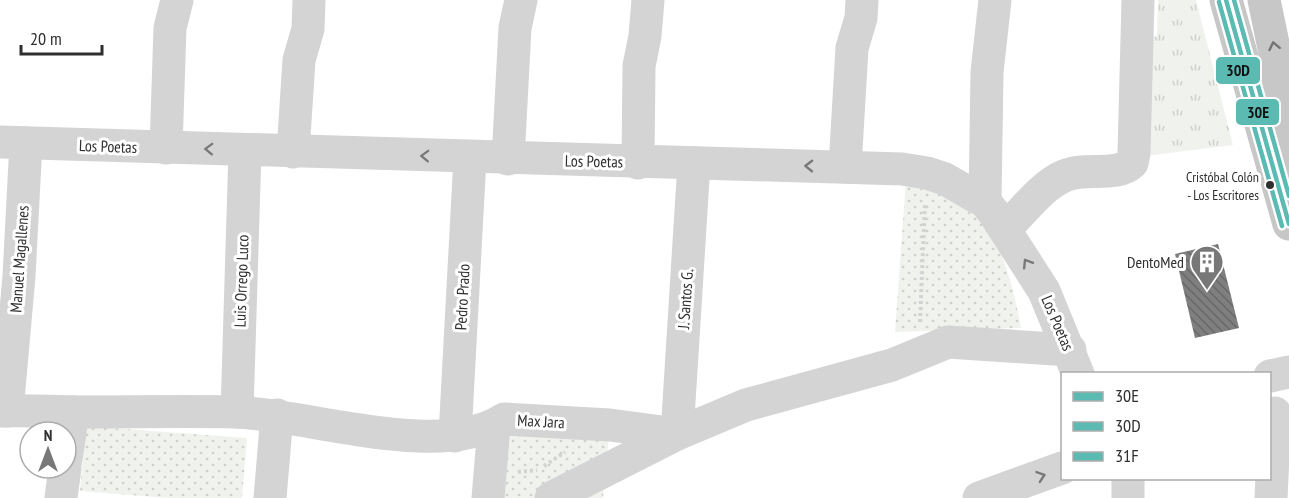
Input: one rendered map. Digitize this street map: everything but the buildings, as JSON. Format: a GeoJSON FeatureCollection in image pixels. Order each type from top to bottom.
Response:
{"type":"FeatureCollection","features":[{"type":"Feature","properties":{"kind":"main road"},"geometry":{"type":"LineString","coordinates":[[1226,0],[1289,224]]}},
{"type":"Feature","properties":{"kind":"main road"},"geometry":{"type":"LineString","coordinates":[[1264,0],[1281,82],[1280,188]]}},
{"type":"Feature","properties":{"kind":"street"},"geometry":{"type":"LineString","coordinates":[[166,148],[170,28],[177,0]]}},
{"type":"Feature","properties":{"kind":"street"},"geometry":{"type":"LineString","coordinates":[[293,152],[298,60],[308,29],[309,0]]}},
{"type":"Feature","properties":{"kind":"street"},"geometry":{"type":"LineString","coordinates":[[508,159],[515,28],[521,0]]}},
{"type":"Feature","properties":{"kind":"street"},"geometry":{"type":"LineString","coordinates":[[638,163],[639,66],[645,36],[648,0]]}},
{"type":"Feature","properties":{"kind":"street"},"geometry":{"type":"LineString","coordinates":[[845,166],[852,48],[861,18],[862,0]]}},
{"type":"Feature","properties":{"kind":"street"},"geometry":{"type":"LineString","coordinates":[[986,202],[987,72],[995,0]]}},
{"type":"Feature","properties":{"kind":"street"},"geometry":{"type":"LineString","coordinates":[[1005,230],[1049,186],[1065,175],[1083,171],[1119,170],[1132,163],[1138,0]]}},
{"type":"Feature","properties":{"kind":"street","name":"Los Poetas"},"geometry":{"type":"LineString","coordinates":[[13,143],[638,163],[845,166],[927,173],[945,179],[986,202],[1044,291],[1074,362]]}},
{"type":"Feature","properties":{"kind":"street","name":"Manuel Magallenes"},"geometry":{"type":"LineString","coordinates":[[4,411],[19,276],[13,143]]}},
{"type":"Feature","properties":{"kind":"street","name":"Luis Orrego Luco"},"geometry":{"type":"LineString","coordinates":[[237,412],[245,150]]}},
{"type":"Feature","properties":{"kind":"street","name":"Pedro Prado"},"geometry":{"type":"LineString","coordinates":[[455,436],[470,158]]}},
{"type":"Feature","properties":{"kind":"street","name":"J. Santos G."},"geometry":{"type":"LineString","coordinates":[[677,434],[694,163]]}},
{"type":"Feature","properties":{"kind":"street"},"geometry":{"type":"LineString","coordinates":[[551,498],[677,434],[746,405],[892,365],[918,352],[948,342],[1074,362]]}},
{"type":"Feature","properties":{"kind":"street"},"geometry":{"type":"LineString","coordinates":[[1271,376],[1289,372]]}},
{"type":"Feature","properties":{"kind":"street","name":"Max Jara"},"geometry":{"type":"LineString","coordinates":[[4,411],[237,412],[277,415],[373,432],[455,436],[494,426],[504,419],[610,425],[677,434]]}},
{"type":"Feature","properties":{"kind":"street"},"geometry":{"type":"LineString","coordinates":[[72,420],[73,412]]}},
{"type":"Feature","properties":{"kind":"street"},"geometry":{"type":"LineString","coordinates":[[1271,498],[1278,412]]}},
{"type":"Feature","properties":{"kind":"street"},"geometry":{"type":"LineString","coordinates":[[270,498],[277,415]]}},
{"type":"Feature","properties":{"kind":"street"},"geometry":{"type":"LineString","coordinates":[[489,486],[494,426]]}},
{"type":"Feature","properties":{"kind":"street"},"geometry":{"type":"LineString","coordinates":[[990,496],[1061,468]]}},
{"type":"Feature","properties":{"kind":"street"},"geometry":{"type":"LineString","coordinates":[[60,498],[63,480]]}},
{"type":"Feature","properties":{"kind":"street"},"geometry":{"type":"LineString","coordinates":[[1128,480],[1128,498]]}},
{"type":"Feature","properties":{"kind":"path"},"geometry":{"type":"LineString","coordinates":[[918,352],[927,173]]}},
{"type":"Feature","properties":{"kind":"path"},"geometry":{"type":"LineString","coordinates":[[489,486],[536,470],[610,425]]}},
{"type":"Feature","properties":{"kind":"green space"},"geometry":{"type":"Polygon","coordinates":[[[1158,0],[1196,0],[1233,145],[1145,156],[1146,40],[1157,36],[1158,0]]]}},
{"type":"Feature","properties":{"kind":"green space"},"geometry":{"type":"Polygon","coordinates":[[[906,180],[958,203],[976,217],[989,233],[1000,252],[1008,274],[1021,328],[895,332],[906,180]]]}},
{"type":"Feature","properties":{"kind":"green space"},"geometry":{"type":"Polygon","coordinates":[[[504,419],[610,425],[603,498],[498,498],[504,419]]]}},
{"type":"Feature","properties":{"kind":"green space"},"geometry":{"type":"Polygon","coordinates":[[[86,426],[247,438],[242,498],[168,498],[80,491],[86,426]]]}},
{"type":"Feature","properties":{"kind":"transit line","name":"30E"},"geometry":{"type":"LineString","coordinates":[[1226,0],[1289,224]]}},
{"type":"Feature","properties":{"kind":"transit line","name":"31F"},"geometry":{"type":"LineString","coordinates":[[1234,0],[1289,196]]}},
{"type":"Feature","properties":{"kind":"transit line","name":"30D"},"geometry":{"type":"LineString","coordinates":[[1219,2],[1282,226]]}},
{"type":"Feature","properties":{"kind":"place","name":"Cristóbal Colón - Los Escritores"},"geometry":{"type":"Point","coordinates":[1270,185]}},
{"type":"Feature","properties":{"kind":"place","name":"DentoMed"},"geometry":{"type":"Point","coordinates":[1207,291]}}]}
